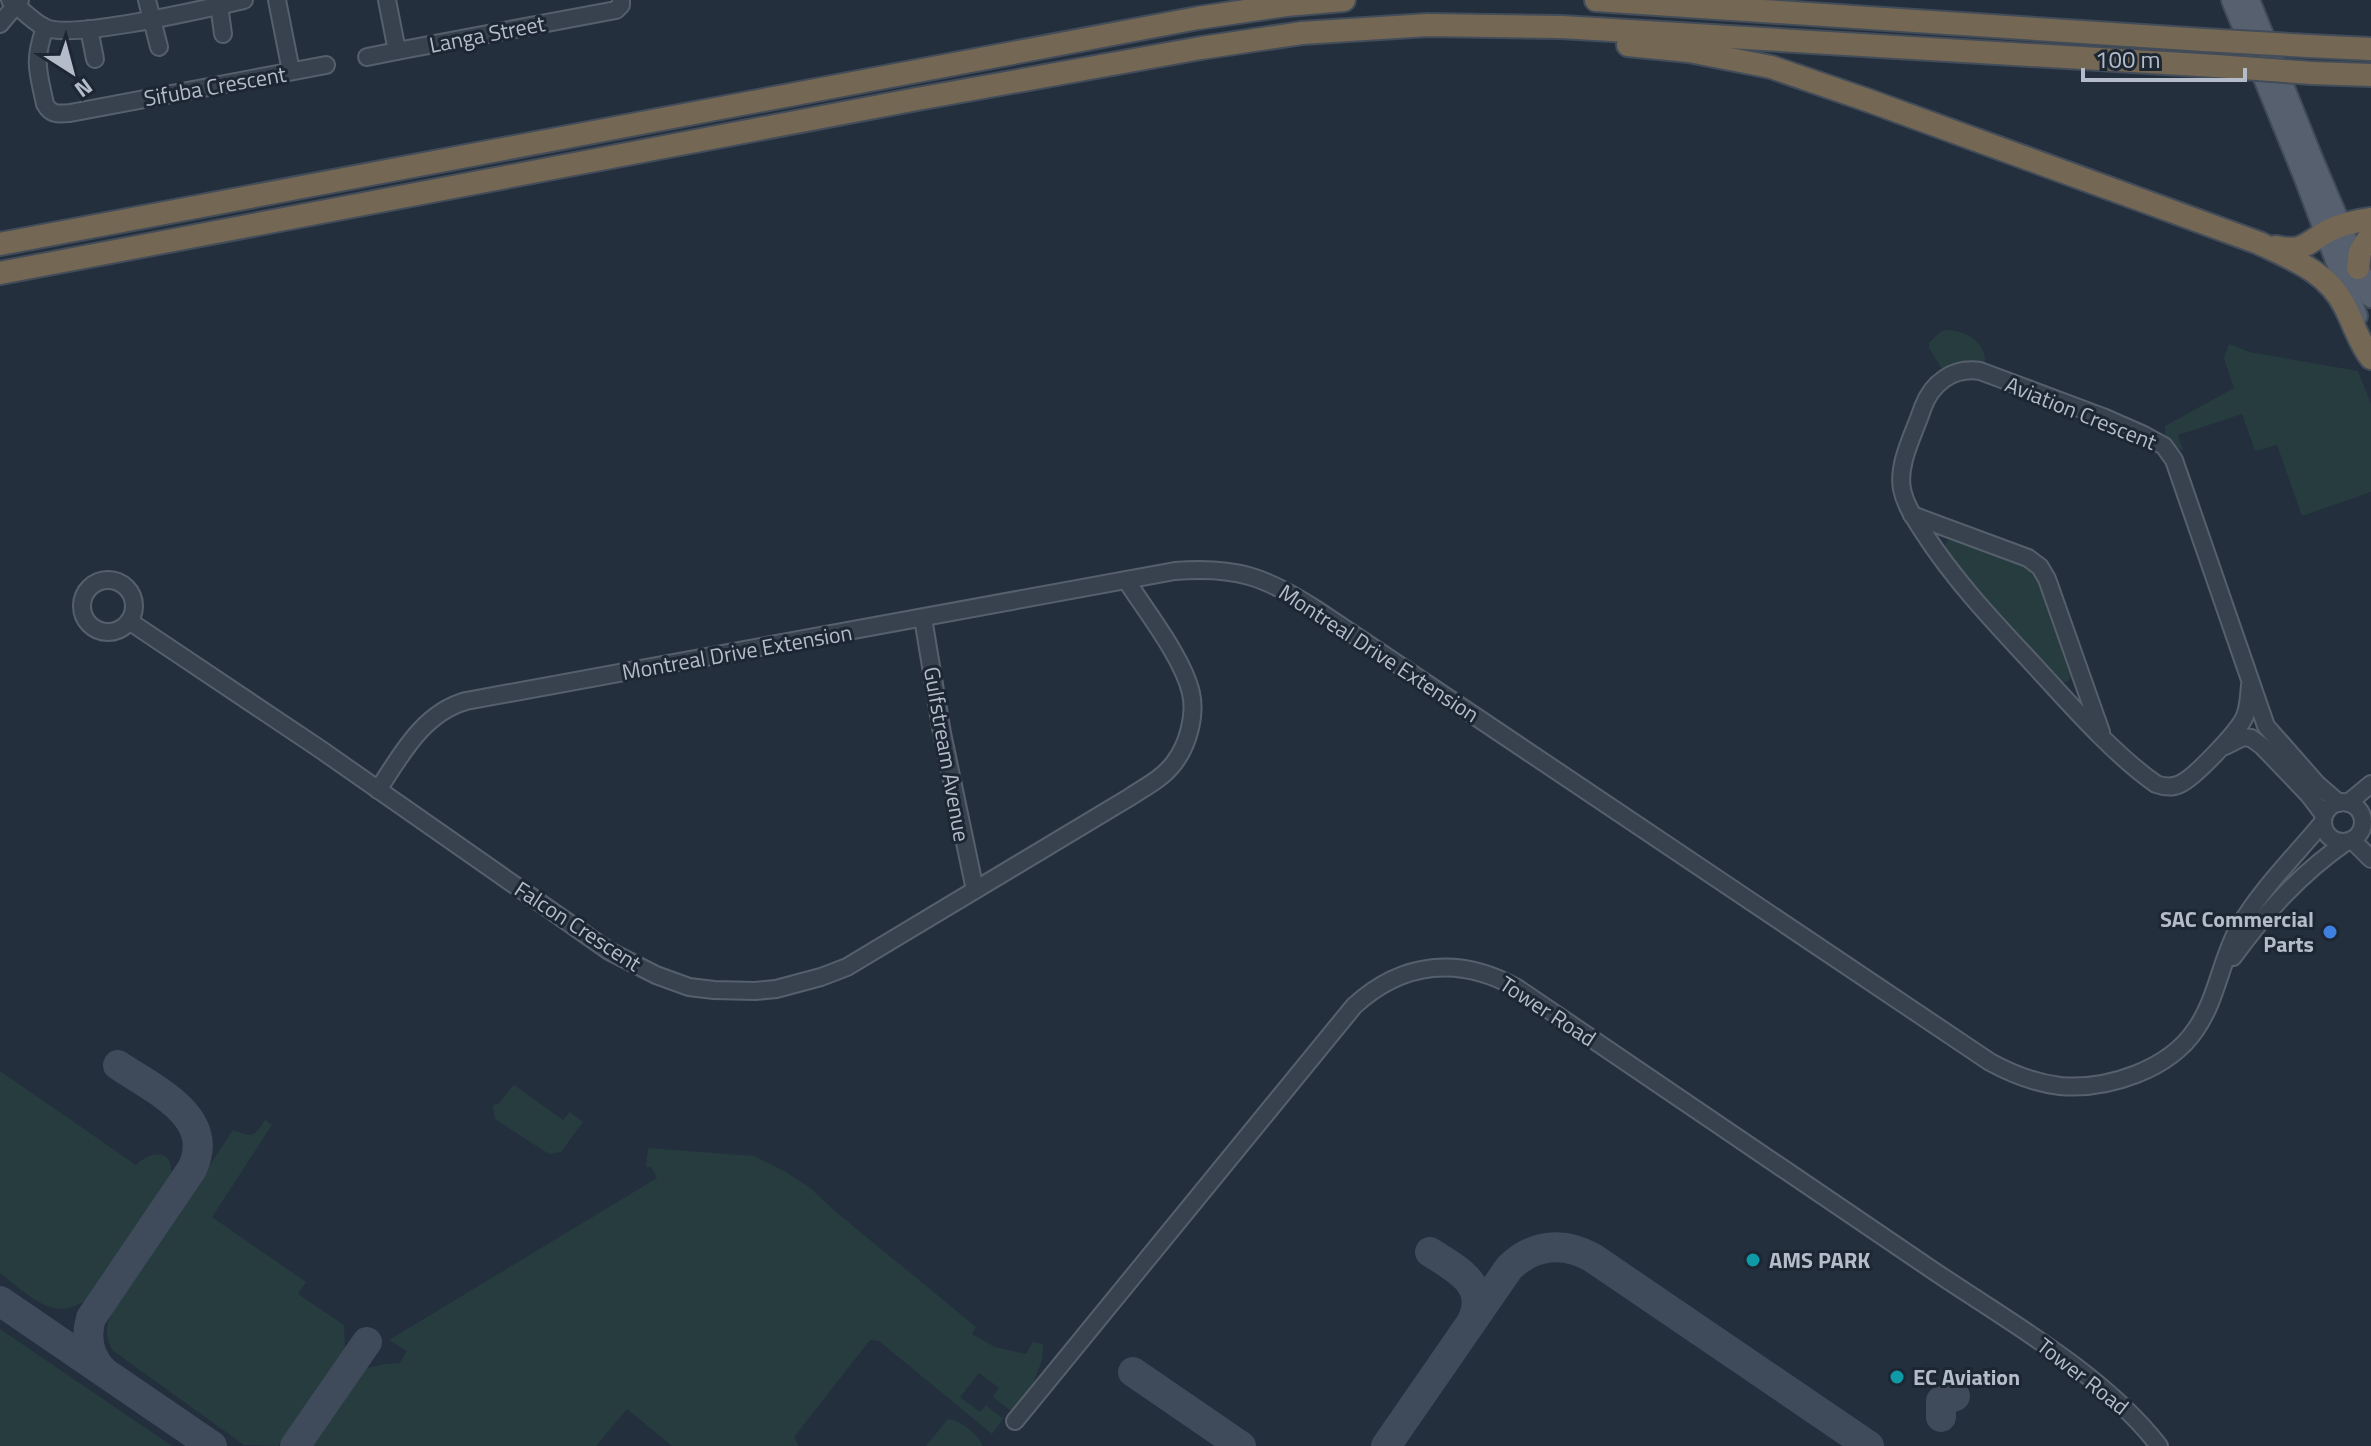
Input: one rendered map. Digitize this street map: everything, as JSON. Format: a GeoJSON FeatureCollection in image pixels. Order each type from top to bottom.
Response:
{"type":"FeatureCollection","features":[{"type":"Feature","properties":{"kind":"highway"},"geometry":{"type":"LineString","coordinates":[[0,244],[1198,18],[1344,0]]}},
{"type":"Feature","properties":{"kind":"highway"},"geometry":{"type":"LineString","coordinates":[[1596,0],[2371,49]]}},
{"type":"Feature","properties":{"kind":"highway"},"geometry":{"type":"LineString","coordinates":[[1428,25],[1455,37],[1496,37],[1689,51],[1771,67],[1867,100],[2259,243],[2297,260],[2329,284],[2346,308],[2360,341],[2371,356]]}},
{"type":"Feature","properties":{"kind":"highway"},"geometry":{"type":"LineString","coordinates":[[0,273],[917,99],[1302,33],[1428,25],[1575,28],[2371,75]]}},
{"type":"Feature","properties":{"kind":"highway"},"geometry":{"type":"LineString","coordinates":[[2259,243],[2295,249],[2308,246],[2333,229],[2371,219]]}},
{"type":"Feature","properties":{"kind":"highway"},"geometry":{"type":"LineString","coordinates":[[2358,268],[2360,252],[2371,234]]}},
{"type":"Feature","properties":{"kind":"main road"},"geometry":{"type":"LineString","coordinates":[[2232,0],[2304,176],[2358,268],[2371,297]]}},
{"type":"Feature","properties":{"kind":"main road"},"geometry":{"type":"LineString","coordinates":[[2249,0],[2333,229],[2371,356]]}},
{"type":"Feature","properties":{"kind":"street"},"geometry":{"type":"LineString","coordinates":[[147,0],[159,47]]}},
{"type":"Feature","properties":{"kind":"street"},"geometry":{"type":"LineString","coordinates":[[0,24],[15,2],[45,28],[69,31],[151,19],[244,0]]}},
{"type":"Feature","properties":{"kind":"street"},"geometry":{"type":"LineString","coordinates":[[277,0],[291,71]]}},
{"type":"Feature","properties":{"kind":"street"},"geometry":{"type":"LineString","coordinates":[[367,57],[397,51],[387,0]]}},
{"type":"Feature","properties":{"kind":"street","name":"Langa Street"},"geometry":{"type":"LineString","coordinates":[[397,51],[616,10],[621,0]]}},
{"type":"Feature","properties":{"kind":"street"},"geometry":{"type":"LineString","coordinates":[[219,5],[223,34]]}},
{"type":"Feature","properties":{"kind":"street","name":"Sifuba Crescent"},"geometry":{"type":"LineString","coordinates":[[45,28],[37,50],[36,65],[45,104],[55,114],[326,65]]}},
{"type":"Feature","properties":{"kind":"street"},"geometry":{"type":"LineString","coordinates":[[89,29],[95,59]]}},
{"type":"Feature","properties":{"kind":"street","name":"Aviation Crescent"},"geometry":{"type":"LineString","coordinates":[[2250,685],[2248,709],[2242,722],[2186,781],[2174,786],[2162,786],[2151,781],[2103,737],[1964,588],[1912,515],[1902,490],[1903,466],[1925,402],[1934,387],[1954,373],[1980,371],[2103,417],[2164,446],[2174,460],[2250,685],[2269,730],[2317,784],[2344,803]]}},
{"type":"Feature","properties":{"kind":"street","name":"Aviation Crescent"},"geometry":{"type":"LineString","coordinates":[[1912,515],[2028,558],[2040,567],[2103,737]]}},
{"type":"Feature","properties":{"kind":"street","name":"Montreal Drive Extension"},"geometry":{"type":"LineString","coordinates":[[378,790],[407,745],[432,718],[453,705],[1175,571],[1231,571],[1264,580],[1296,595],[1990,1062],[2026,1078],[2056,1085],[2090,1085],[2128,1076],[2154,1065],[2180,1046],[2196,1029],[2232,941],[2248,913],[2324,818]]}},
{"type":"Feature","properties":{"kind":"street","name":"Falcon Crescent"},"geometry":{"type":"LineString","coordinates":[[129,621],[609,951],[646,971],[689,987],[755,991],[776,989],[821,977],[855,962],[1159,778],[1173,764],[1183,748],[1192,711],[1192,696],[1159,631],[1126,580]]}},
{"type":"Feature","properties":{"kind":"street","name":"Gulfstream Avenue"},"geometry":{"type":"LineString","coordinates":[[923,618],[942,733],[975,890]]}},
{"type":"Feature","properties":{"kind":"street","name":"Aviation Crescent"},"geometry":{"type":"LineString","coordinates":[[2216,751],[2243,737],[2255,740],[2303,788],[2324,818]]}},
{"type":"Feature","properties":{"kind":"street"},"geometry":{"type":"LineString","coordinates":[[2358,831],[2334,840],[2323,827],[2324,818],[2330,807],[2344,803],[2371,784]]}},
{"type":"Feature","properties":{"kind":"street"},"geometry":{"type":"LineString","coordinates":[[2344,803],[2360,813],[2358,831],[2371,859]]}},
{"type":"Feature","properties":{"kind":"street"},"geometry":{"type":"LineString","coordinates":[[2358,831],[2371,847]]}},
{"type":"Feature","properties":{"kind":"street","name":"Montreal Drive Extension"},"geometry":{"type":"LineString","coordinates":[[2222,970],[2270,908],[2312,867],[2358,831]]}},
{"type":"Feature","properties":{"kind":"street","name":"Tower Road"},"geometry":{"type":"LineString","coordinates":[[1015,1421],[1354,1006],[1369,992],[1393,978],[1431,968],[1451,967],[1488,973],[1517,988],[1715,1121],[2077,1369],[2123,1405],[2159,1446]]}},
{"type":"Feature","properties":{"kind":"green space"},"geometry":{"type":"Polygon","coordinates":[[[1945,330],[1972,338],[1982,348],[1985,362],[1942,369],[1929,343],[1945,330]]]}},
{"type":"Feature","properties":{"kind":"green space"},"geometry":{"type":"Polygon","coordinates":[[[2229,344],[2249,352],[2358,371],[2371,404],[2371,492],[2302,516],[2277,445],[2255,451],[2242,414],[2178,435],[2183,450],[2175,448],[2165,436],[2165,426],[2234,388],[2224,358],[2229,344]]]}},
{"type":"Feature","properties":{"kind":"green space"},"geometry":{"type":"Polygon","coordinates":[[[1956,538],[2019,561],[2037,575],[2073,674],[2067,682],[2059,682],[1967,582],[1945,553],[1946,543],[1956,538]]]}},
{"type":"Feature","properties":{"kind":"green space"},"geometry":{"type":"Polygon","coordinates":[[[0,1071],[136,1165],[156,1154],[170,1162],[171,1179],[89,1298],[76,1306],[64,1309],[42,1304],[0,1273],[0,1071]]]}},
{"type":"Feature","properties":{"kind":"green space"},"geometry":{"type":"Polygon","coordinates":[[[514,1085],[563,1120],[570,1112],[583,1122],[561,1152],[549,1154],[495,1119],[493,1105],[498,1104],[514,1085]]]}},
{"type":"Feature","properties":{"kind":"green space"},"geometry":{"type":"Polygon","coordinates":[[[265,1120],[272,1125],[212,1217],[306,1282],[298,1294],[344,1325],[345,1350],[278,1446],[244,1445],[112,1350],[107,1331],[112,1313],[233,1130],[252,1134],[265,1120]]]}},
{"type":"Feature","properties":{"kind":"green space"},"geometry":{"type":"Polygon","coordinates":[[[648,1148],[754,1156],[809,1187],[976,1327],[972,1334],[995,1347],[1026,1354],[1033,1342],[1043,1344],[1042,1360],[1023,1403],[1011,1411],[993,1397],[999,1388],[979,1373],[960,1397],[980,1412],[986,1405],[1003,1419],[992,1434],[879,1341],[870,1340],[794,1437],[799,1446],[672,1446],[627,1409],[596,1446],[311,1446],[364,1369],[400,1363],[407,1351],[389,1340],[657,1178],[651,1167],[646,1167],[648,1148]]]}},
{"type":"Feature","properties":{"kind":"green space"},"geometry":{"type":"Polygon","coordinates":[[[0,1329],[172,1446],[0,1446],[0,1329]]]}},
{"type":"Feature","properties":{"kind":"green space"},"geometry":{"type":"Polygon","coordinates":[[[948,1419],[968,1429],[983,1446],[926,1446],[948,1419]]]}},
{"type":"Feature","properties":{"kind":"taxiway"},"geometry":{"type":"LineString","coordinates":[[104,1372],[90,1347],[88,1333],[91,1318],[192,1169],[197,1150],[196,1134],[178,1106],[118,1065]]}},
{"type":"Feature","properties":{"kind":"taxiway"},"geometry":{"type":"LineString","coordinates":[[1386,1446],[1509,1268],[1528,1254],[1560,1247],[1593,1258],[1869,1446]]}},
{"type":"Feature","properties":{"kind":"taxiway"},"geometry":{"type":"LineString","coordinates":[[1430,1252],[1459,1272],[1473,1287],[1476,1308],[1472,1321]]}},
{"type":"Feature","properties":{"kind":"taxiway"},"geometry":{"type":"LineString","coordinates":[[0,1301],[212,1446]]}},
{"type":"Feature","properties":{"kind":"taxiway"},"geometry":{"type":"LineString","coordinates":[[295,1446],[367,1342]]}},
{"type":"Feature","properties":{"kind":"taxiway"},"geometry":{"type":"LineString","coordinates":[[1133,1372],[1241,1446]]}},
{"type":"Feature","properties":{"kind":"taxiway"},"geometry":{"type":"LineString","coordinates":[[1941,1417],[1941,1401],[1955,1396]]}},
{"type":"Feature","properties":{"kind":"place","name":"SAC Commercial Parts"},"geometry":{"type":"Point","coordinates":[2330,932]}},
{"type":"Feature","properties":{"kind":"place","name":"AMS PARK"},"geometry":{"type":"Point","coordinates":[1753,1260]}},
{"type":"Feature","properties":{"kind":"place","name":"EC Aviation"},"geometry":{"type":"Point","coordinates":[1897,1377]}}]}
